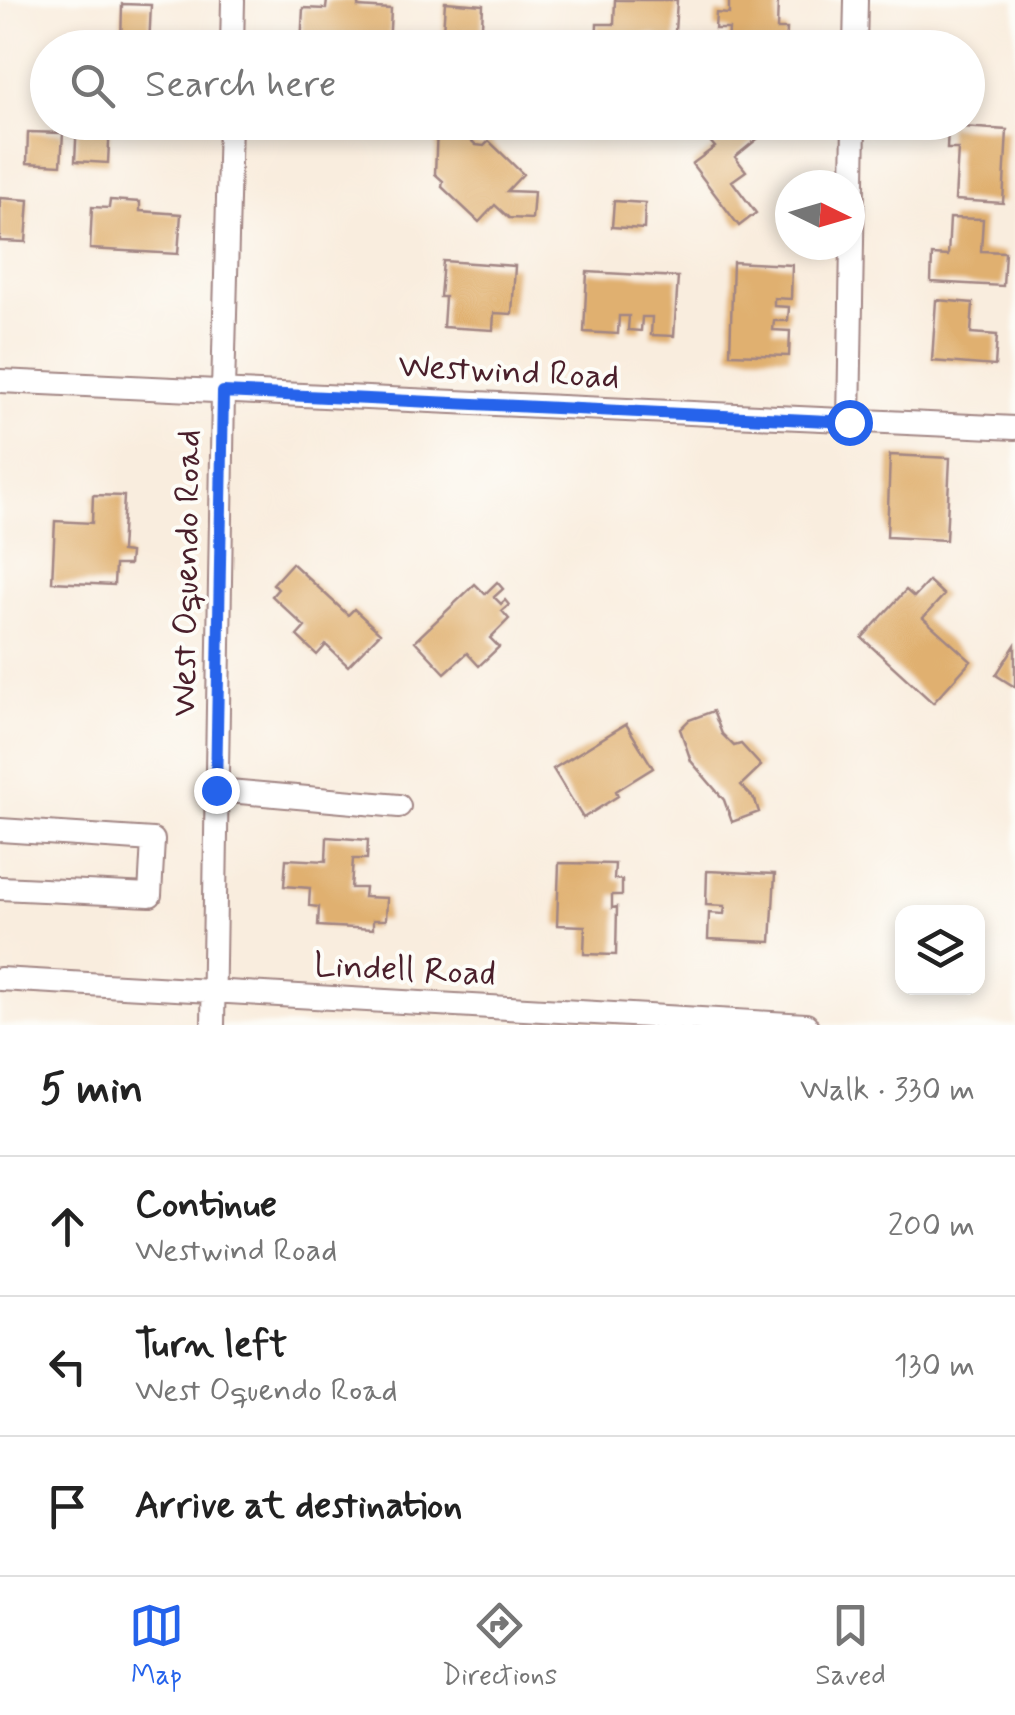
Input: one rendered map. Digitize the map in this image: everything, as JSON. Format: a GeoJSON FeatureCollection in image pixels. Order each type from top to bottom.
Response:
{"type":"FeatureCollection","features":[{"type":"Feature","properties":{"kind":"street"},"geometry":{"type":"LineString","coordinates":[[232,30],[233,0]]}},
{"type":"Feature","properties":{"kind":"street"},"geometry":{"type":"LineString","coordinates":[[856,0],[856,30]]}},
{"type":"Feature","properties":{"kind":"street","name":"West Oquendo Road"},"geometry":{"type":"LineString","coordinates":[[213,1025],[230,140]]}},
{"type":"Feature","properties":{"kind":"street"},"geometry":{"type":"LineString","coordinates":[[849,422],[854,140]]}},
{"type":"Feature","properties":{"kind":"street","name":"Westwind Road"},"geometry":{"type":"LineString","coordinates":[[0,380],[1015,428]]}},
{"type":"Feature","properties":{"kind":"street"},"geometry":{"type":"LineString","coordinates":[[216,790],[399,806]]}},
{"type":"Feature","properties":{"kind":"street"},"geometry":{"type":"LineString","coordinates":[[0,830],[153,840],[150,895],[0,888]]}},
{"type":"Feature","properties":{"kind":"street","name":"Lindell Road"},"geometry":{"type":"LineString","coordinates":[[0,979],[806,1025]]}},
{"type":"Feature","properties":{"kind":"building"},"geometry":{"type":"Polygon","coordinates":[[[327,0],[359,0],[358,7],[391,9],[390,30],[302,30],[303,8],[326,9],[327,0]]]}},
{"type":"Feature","properties":{"kind":"building"},"geometry":{"type":"Polygon","coordinates":[[[615,0],[677,0],[675,30],[597,30],[597,24],[614,24],[615,0]]]}},
{"type":"Feature","properties":{"kind":"building"},"geometry":{"type":"Polygon","coordinates":[[[729,0],[778,0],[777,29],[787,30],[715,29],[716,13],[729,14],[729,0]]]}},
{"type":"Feature","properties":{"kind":"building"},"geometry":{"type":"Polygon","coordinates":[[[445,2],[483,5],[482,30],[443,30],[445,2]]]}},
{"type":"Feature","properties":{"kind":"building"},"geometry":{"type":"Polygon","coordinates":[[[122,4],[151,5],[150,30],[121,30],[122,4]]]}},
{"type":"Feature","properties":{"kind":"building"},"geometry":{"type":"Polygon","coordinates":[[[985,129],[1007,130],[1003,203],[955,200],[958,149],[947,149],[947,140],[985,140],[985,129]]]}},
{"type":"Feature","properties":{"kind":"building"},"geometry":{"type":"Polygon","coordinates":[[[28,132],[30,140],[63,140],[61,165],[27,163],[28,132]]]}},
{"type":"Feature","properties":{"kind":"building"},"geometry":{"type":"Polygon","coordinates":[[[76,140],[109,140],[108,163],[75,161],[76,140]]]}},
{"type":"Feature","properties":{"kind":"building"},"geometry":{"type":"Polygon","coordinates":[[[437,140],[471,140],[484,146],[489,141],[523,174],[507,191],[534,192],[532,219],[509,218],[495,205],[479,222],[442,187],[443,181],[435,174],[437,140]]]}},
{"type":"Feature","properties":{"kind":"building"},"geometry":{"type":"Polygon","coordinates":[[[709,140],[756,140],[735,157],[746,171],[732,181],[756,213],[739,226],[692,164],[715,147],[709,140]]]}},
{"type":"Feature","properties":{"kind":"building"},"geometry":{"type":"Polygon","coordinates":[[[0,198],[29,200],[26,242],[0,241],[0,198]]]}},
{"type":"Feature","properties":{"kind":"building"},"geometry":{"type":"Polygon","coordinates":[[[110,200],[140,202],[140,211],[181,214],[178,254],[90,249],[92,207],[109,208],[110,200]]]}},
{"type":"Feature","properties":{"kind":"building"},"geometry":{"type":"Polygon","coordinates":[[[614,201],[645,203],[644,229],[612,227],[614,201]]]}},
{"type":"Feature","properties":{"kind":"building"},"geometry":{"type":"Polygon","coordinates":[[[950,218],[983,219],[981,251],[1005,252],[1003,286],[931,282],[932,255],[948,256],[950,218]]]}},
{"type":"Feature","properties":{"kind":"building"},"geometry":{"type":"Polygon","coordinates":[[[443,261],[515,266],[512,314],[494,313],[493,330],[443,327],[443,261]]]}},
{"type":"Feature","properties":{"kind":"building"},"geometry":{"type":"Polygon","coordinates":[[[733,262],[792,265],[791,299],[774,298],[774,306],[789,307],[788,321],[774,321],[773,330],[790,331],[789,356],[730,354],[733,262]]]}},
{"type":"Feature","properties":{"kind":"building"},"geometry":{"type":"Polygon","coordinates":[[[587,272],[678,277],[674,336],[651,335],[652,317],[642,317],[641,331],[628,330],[629,316],[619,316],[618,334],[584,332],[587,272]]]}},
{"type":"Feature","properties":{"kind":"building"},"geometry":{"type":"Polygon","coordinates":[[[936,300],[973,303],[971,333],[997,335],[995,366],[932,361],[936,300]]]}},
{"type":"Feature","properties":{"kind":"building"},"geometry":{"type":"Polygon","coordinates":[[[890,455],[950,458],[946,540],[887,537],[890,455]]]}},
{"type":"Feature","properties":{"kind":"building"},"geometry":{"type":"Polygon","coordinates":[[[93,495],[124,496],[121,552],[130,553],[129,565],[115,565],[114,585],[52,582],[55,521],[92,523],[93,495]]]}},
{"type":"Feature","properties":{"kind":"building"},"geometry":{"type":"Polygon","coordinates":[[[292,563],[348,615],[354,609],[380,633],[348,666],[326,645],[317,655],[297,636],[305,627],[272,596],[278,589],[273,584],[292,563]]]}},
{"type":"Feature","properties":{"kind":"building"},"geometry":{"type":"Polygon","coordinates":[[[929,581],[944,595],[923,618],[971,661],[933,703],[862,638],[906,590],[914,597],[929,581]]]}},
{"type":"Feature","properties":{"kind":"building"},"geometry":{"type":"Polygon","coordinates":[[[497,582],[503,589],[494,597],[509,605],[502,611],[509,619],[490,638],[499,647],[479,666],[467,653],[445,673],[415,641],[475,584],[485,594],[497,582]]]}},
{"type":"Feature","properties":{"kind":"building"},"geometry":{"type":"Polygon","coordinates":[[[1015,645],[1015,687],[996,675],[1015,645]]]}},
{"type":"Feature","properties":{"kind":"building"},"geometry":{"type":"Polygon","coordinates":[[[713,711],[722,734],[734,746],[741,744],[761,766],[741,785],[755,800],[759,812],[732,822],[724,800],[691,761],[680,729],[689,720],[713,711]]]}},
{"type":"Feature","properties":{"kind":"building"},"geometry":{"type":"Polygon","coordinates":[[[626,724],[653,768],[583,818],[553,769],[626,724]]]}},
{"type":"Feature","properties":{"kind":"building"},"geometry":{"type":"Polygon","coordinates":[[[327,837],[368,840],[367,859],[353,859],[351,888],[365,888],[364,897],[387,898],[386,920],[373,920],[373,929],[318,926],[319,907],[309,906],[310,888],[284,886],[286,859],[326,861],[327,837]]]}},
{"type":"Feature","properties":{"kind":"building"},"geometry":{"type":"Polygon","coordinates":[[[559,863],[615,864],[614,879],[622,880],[622,895],[612,895],[612,908],[617,907],[616,955],[584,954],[585,926],[557,925],[559,863]]]}},
{"type":"Feature","properties":{"kind":"building"},"geometry":{"type":"Polygon","coordinates":[[[707,871],[775,874],[771,942],[708,939],[709,913],[724,914],[725,906],[706,905],[707,871]]]}},
{"type":"Feature","properties":{"kind":"route"},"geometry":{"type":"LineString","coordinates":[[216,790],[223,392],[849,422]]}}]}
